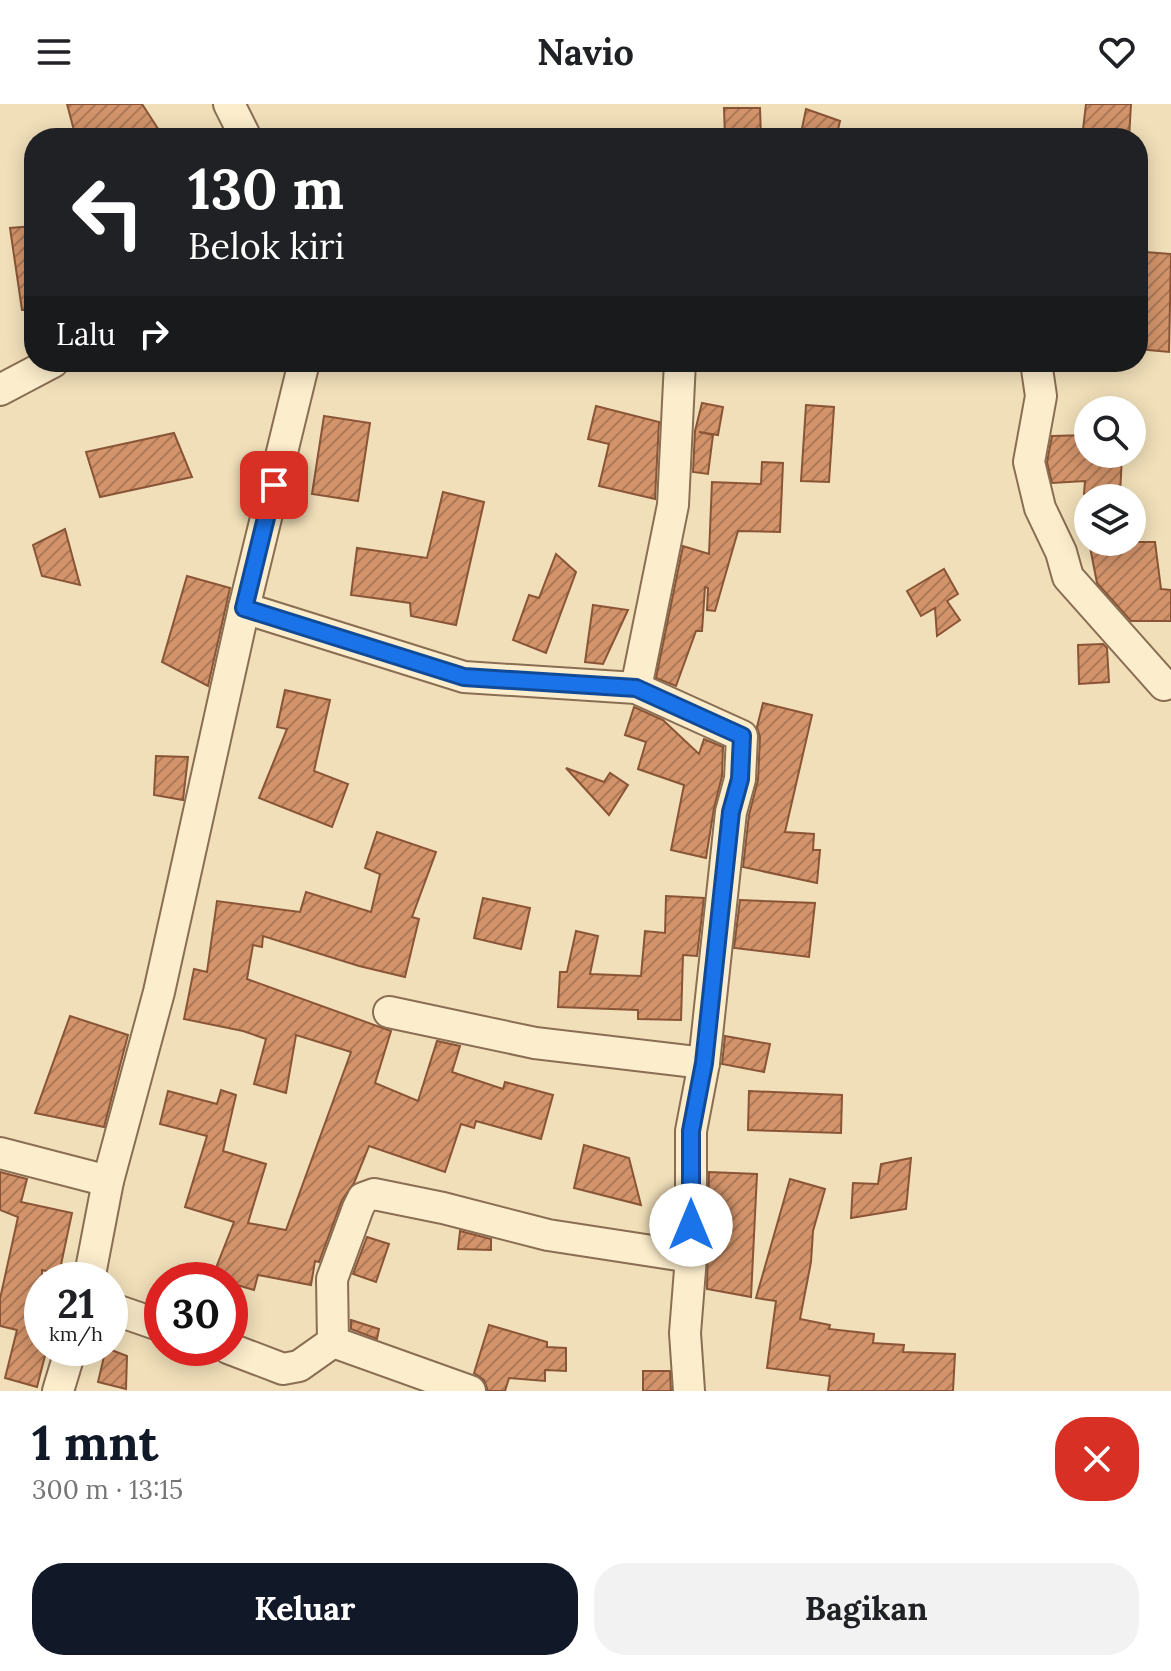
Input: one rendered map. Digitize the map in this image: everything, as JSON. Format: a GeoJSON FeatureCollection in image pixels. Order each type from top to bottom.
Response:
{"type":"FeatureCollection","features":[{"type":"Feature","properties":{"kind":"street"},"geometry":{"type":"LineString","coordinates":[[229,104],[241,128]]}},
{"type":"Feature","properties":{"kind":"street"},"geometry":{"type":"LineString","coordinates":[[0,390],[34,372]]}},
{"type":"Feature","properties":{"kind":"street"},"geometry":{"type":"LineString","coordinates":[[92,1262],[108,1181],[159,992],[244,608],[302,372]]}},
{"type":"Feature","properties":{"kind":"street"},"geometry":{"type":"LineString","coordinates":[[636,688],[673,505],[680,372]]}},
{"type":"Feature","properties":{"kind":"street"},"geometry":{"type":"LineString","coordinates":[[1037,372],[1041,396],[1029,462],[1040,508],[1061,552],[1068,577],[1164,685]]}},
{"type":"Feature","properties":{"kind":"street"},"geometry":{"type":"LineString","coordinates":[[244,608],[464,677],[636,688],[742,736],[740,779],[730,823],[704,1063],[691,1131],[691,1257],[685,1333],[689,1391]]}},
{"type":"Feature","properties":{"kind":"street"},"geometry":{"type":"LineString","coordinates":[[389,1012],[535,1043],[704,1063]]}},
{"type":"Feature","properties":{"kind":"street"},"geometry":{"type":"LineString","coordinates":[[0,1153],[108,1181]]}},
{"type":"Feature","properties":{"kind":"street"},"geometry":{"type":"LineString","coordinates":[[333,1342],[332,1279],[358,1208],[367,1195],[383,1195],[548,1235],[691,1257]]}},
{"type":"Feature","properties":{"kind":"street"},"geometry":{"type":"LineString","coordinates":[[248,1356],[283,1369],[299,1366],[333,1342]]}},
{"type":"Feature","properties":{"kind":"street"},"geometry":{"type":"LineString","coordinates":[[333,1342],[470,1391]]}},
{"type":"Feature","properties":{"kind":"street"},"geometry":{"type":"LineString","coordinates":[[58,1391],[66,1366]]}},
{"type":"Feature","properties":{"kind":"building"},"geometry":{"type":"Polygon","coordinates":[[[67,104],[142,104],[158,128],[73,128],[67,104]]]}},
{"type":"Feature","properties":{"kind":"building"},"geometry":{"type":"Polygon","coordinates":[[[1086,104],[1131,104],[1130,128],[1083,128],[1086,104]]]}},
{"type":"Feature","properties":{"kind":"building"},"geometry":{"type":"Polygon","coordinates":[[[724,108],[760,108],[761,128],[725,128],[724,108]]]}},
{"type":"Feature","properties":{"kind":"building"},"geometry":{"type":"Polygon","coordinates":[[[806,109],[840,121],[838,128],[802,128],[806,109]]]}},
{"type":"Feature","properties":{"kind":"building"},"geometry":{"type":"Polygon","coordinates":[[[24,227],[24,310],[22,310],[10,228],[24,227]]]}},
{"type":"Feature","properties":{"kind":"building"},"geometry":{"type":"Polygon","coordinates":[[[1148,252],[1171,254],[1169,352],[1148,350],[1148,252]]]}},
{"type":"Feature","properties":{"kind":"building"},"geometry":{"type":"Polygon","coordinates":[[[702,403],[723,407],[718,435],[699,432],[713,435],[708,474],[693,472],[695,431],[702,403]]]}},
{"type":"Feature","properties":{"kind":"building"},"geometry":{"type":"Polygon","coordinates":[[[806,405],[834,407],[829,482],[801,481],[806,405]]]}},
{"type":"Feature","properties":{"kind":"building"},"geometry":{"type":"Polygon","coordinates":[[[596,406],[659,422],[655,499],[599,486],[609,444],[588,439],[596,406]]]}},
{"type":"Feature","properties":{"kind":"building"},"geometry":{"type":"Polygon","coordinates":[[[324,416],[370,423],[358,501],[312,494],[324,416]]]}},
{"type":"Feature","properties":{"kind":"building"},"geometry":{"type":"Polygon","coordinates":[[[174,433],[192,477],[100,497],[86,452],[174,433]]]}},
{"type":"Feature","properties":{"kind":"building"},"geometry":{"type":"Polygon","coordinates":[[[1074,435],[1074,468],[1121,468],[1121,484],[1085,484],[1085,481],[1052,483],[1047,462],[1052,436],[1074,435]]]}},
{"type":"Feature","properties":{"kind":"building"},"geometry":{"type":"Polygon","coordinates":[[[762,462],[783,463],[780,532],[738,531],[715,611],[707,610],[708,588],[705,587],[702,631],[696,631],[676,686],[656,678],[683,546],[709,554],[712,482],[761,484],[762,462]]]}},
{"type":"Feature","properties":{"kind":"building"},"geometry":{"type":"Polygon","coordinates":[[[443,492],[484,502],[456,625],[411,616],[410,603],[351,595],[357,548],[427,558],[443,492]]]}},
{"type":"Feature","properties":{"kind":"building"},"geometry":{"type":"Polygon","coordinates":[[[65,529],[80,585],[42,576],[33,545],[65,529]]]}},
{"type":"Feature","properties":{"kind":"building"},"geometry":{"type":"Polygon","coordinates":[[[1146,542],[1155,542],[1161,589],[1171,590],[1171,621],[1131,621],[1097,583],[1092,556],[1146,556],[1146,542]]]}},
{"type":"Feature","properties":{"kind":"building"},"geometry":{"type":"Polygon","coordinates":[[[556,554],[576,572],[546,653],[513,640],[529,595],[539,598],[556,554]]]}},
{"type":"Feature","properties":{"kind":"building"},"geometry":{"type":"Polygon","coordinates":[[[944,569],[958,594],[947,601],[960,620],[937,636],[935,608],[921,616],[907,591],[944,569]]]}},
{"type":"Feature","properties":{"kind":"building"},"geometry":{"type":"Polygon","coordinates":[[[187,576],[230,588],[208,686],[162,662],[187,576]]]}},
{"type":"Feature","properties":{"kind":"building"},"geometry":{"type":"Polygon","coordinates":[[[593,605],[628,610],[603,664],[585,662],[593,605]]]}},
{"type":"Feature","properties":{"kind":"building"},"geometry":{"type":"Polygon","coordinates":[[[1103,644],[1107,648],[1109,682],[1079,684],[1078,645],[1103,644]]]}},
{"type":"Feature","properties":{"kind":"building"},"geometry":{"type":"Polygon","coordinates":[[[285,690],[330,700],[314,771],[348,784],[332,827],[259,798],[287,729],[277,727],[285,690]]]}},
{"type":"Feature","properties":{"kind":"building"},"geometry":{"type":"Polygon","coordinates":[[[763,703],[812,715],[785,832],[814,834],[813,850],[820,850],[817,883],[743,867],[749,815],[758,780],[760,737],[757,727],[763,703]]]}},
{"type":"Feature","properties":{"kind":"building"},"geometry":{"type":"Polygon","coordinates":[[[634,707],[663,720],[699,754],[704,739],[723,747],[722,776],[706,858],[671,850],[684,785],[638,769],[646,742],[625,735],[634,707]]]}},
{"type":"Feature","properties":{"kind":"building"},"geometry":{"type":"Polygon","coordinates":[[[156,756],[188,757],[183,800],[154,795],[156,756]]]}},
{"type":"Feature","properties":{"kind":"building"},"geometry":{"type":"Polygon","coordinates":[[[566,768],[604,782],[610,773],[628,785],[609,815],[566,768]]]}},
{"type":"Feature","properties":{"kind":"building"},"geometry":{"type":"Polygon","coordinates":[[[377,832],[436,852],[412,917],[419,919],[405,977],[263,936],[262,947],[253,945],[247,979],[391,1031],[375,1083],[418,1101],[437,1041],[460,1046],[452,1072],[503,1089],[505,1082],[553,1095],[541,1139],[476,1121],[474,1128],[461,1124],[445,1172],[369,1146],[354,1183],[342,1200],[319,1262],[315,1261],[311,1285],[258,1275],[254,1290],[248,1288],[248,1262],[218,1262],[234,1222],[185,1207],[207,1136],[160,1124],[168,1091],[217,1104],[221,1090],[236,1095],[223,1151],[266,1164],[248,1223],[286,1230],[351,1052],[296,1035],[286,1093],[254,1084],[266,1039],[184,1019],[194,969],[207,972],[217,901],[300,912],[306,892],[371,912],[380,874],[365,868],[377,832]]]}},
{"type":"Feature","properties":{"kind":"building"},"geometry":{"type":"Polygon","coordinates":[[[666,896],[704,898],[697,956],[683,955],[681,1020],[638,1019],[638,1010],[558,1007],[560,972],[567,972],[576,931],[598,936],[590,974],[641,976],[645,931],[665,933],[666,896]]]}},
{"type":"Feature","properties":{"kind":"building"},"geometry":{"type":"Polygon","coordinates":[[[483,898],[530,908],[521,949],[474,938],[483,898]]]}},
{"type":"Feature","properties":{"kind":"building"},"geometry":{"type":"Polygon","coordinates":[[[740,900],[815,903],[809,957],[734,948],[740,900]]]}},
{"type":"Feature","properties":{"kind":"building"},"geometry":{"type":"Polygon","coordinates":[[[70,1016],[128,1035],[104,1127],[35,1113],[70,1016]]]}},
{"type":"Feature","properties":{"kind":"building"},"geometry":{"type":"Polygon","coordinates":[[[725,1036],[770,1044],[764,1072],[722,1064],[725,1036]]]}},
{"type":"Feature","properties":{"kind":"building"},"geometry":{"type":"Polygon","coordinates":[[[749,1091],[842,1095],[841,1133],[748,1130],[749,1091]]]}},
{"type":"Feature","properties":{"kind":"building"},"geometry":{"type":"Polygon","coordinates":[[[584,1145],[629,1158],[641,1205],[574,1188],[584,1145]]]}},
{"type":"Feature","properties":{"kind":"building"},"geometry":{"type":"Polygon","coordinates":[[[911,1158],[906,1209],[851,1218],[853,1183],[878,1184],[881,1164],[911,1158]]]}},
{"type":"Feature","properties":{"kind":"building"},"geometry":{"type":"Polygon","coordinates":[[[0,1172],[27,1179],[21,1202],[72,1213],[62,1262],[24,1262],[24,1366],[42,1366],[37,1387],[5,1378],[17,1330],[0,1326],[0,1299],[18,1217],[0,1210],[0,1172]]]}},
{"type":"Feature","properties":{"kind":"building"},"geometry":{"type":"Polygon","coordinates":[[[709,1172],[757,1174],[751,1297],[707,1289],[709,1172]]]}},
{"type":"Feature","properties":{"kind":"building"},"geometry":{"type":"Polygon","coordinates":[[[790,1179],[825,1189],[813,1231],[811,1262],[800,1319],[830,1325],[829,1329],[874,1334],[873,1343],[904,1345],[903,1352],[955,1354],[953,1391],[828,1391],[830,1376],[767,1368],[776,1301],[756,1298],[790,1179]]]}},
{"type":"Feature","properties":{"kind":"building"},"geometry":{"type":"Polygon","coordinates":[[[460,1231],[491,1239],[491,1250],[458,1249],[460,1231]]]}},
{"type":"Feature","properties":{"kind":"building"},"geometry":{"type":"Polygon","coordinates":[[[367,1237],[389,1244],[376,1282],[353,1274],[367,1237]]]}},
{"type":"Feature","properties":{"kind":"building"},"geometry":{"type":"Polygon","coordinates":[[[351,1320],[379,1329],[377,1339],[351,1329],[351,1320]]]}},
{"type":"Feature","properties":{"kind":"building"},"geometry":{"type":"Polygon","coordinates":[[[489,1325],[547,1342],[547,1347],[566,1348],[566,1371],[545,1370],[545,1381],[509,1378],[505,1391],[488,1391],[484,1380],[474,1373],[489,1325]]]}},
{"type":"Feature","properties":{"kind":"building"},"geometry":{"type":"Polygon","coordinates":[[[102,1366],[127,1366],[126,1389],[98,1382],[102,1366]]]}},
{"type":"Feature","properties":{"kind":"building"},"geometry":{"type":"Polygon","coordinates":[[[643,1371],[670,1371],[671,1391],[643,1391],[643,1371]]]}},
{"type":"Feature","properties":{"kind":"route"},"geometry":{"type":"LineString","coordinates":[[274,485],[244,608],[464,677],[636,688],[742,736],[740,779],[731,812],[704,1063],[691,1131],[691,1225]]}}]}
